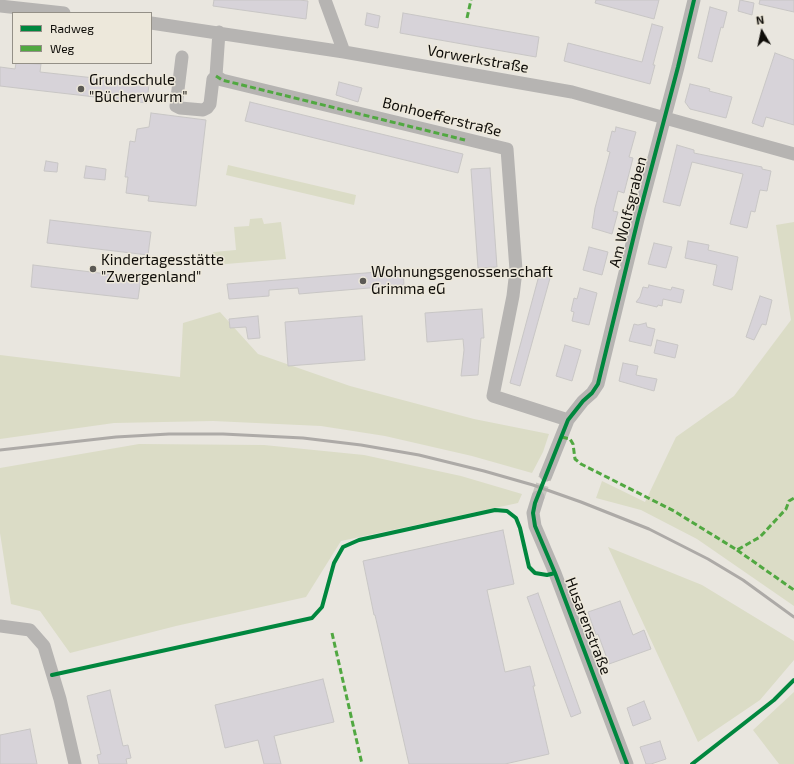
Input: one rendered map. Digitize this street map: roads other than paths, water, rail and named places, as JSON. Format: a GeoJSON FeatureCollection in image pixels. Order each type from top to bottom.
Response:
{"type":"FeatureCollection","features":[{"type":"Feature","properties":{"kind":"street"},"geometry":{"type":"LineString","coordinates":[[325,0],[344,52]]}},
{"type":"Feature","properties":{"kind":"street","name":"Am Wolfsgraben"},"geometry":{"type":"LineString","coordinates":[[568,420],[598,384],[638,219],[694,0]]}},
{"type":"Feature","properties":{"kind":"street"},"geometry":{"type":"LineString","coordinates":[[0,6],[55,12]]}},
{"type":"Feature","properties":{"kind":"street","name":"Vorwerkstraße"},"geometry":{"type":"LineString","coordinates":[[152,23],[344,52],[572,92],[665,117],[725,136],[794,154]]}},
{"type":"Feature","properties":{"kind":"street"},"geometry":{"type":"LineString","coordinates":[[182,57],[176,106],[180,108],[203,110],[210,104],[213,80],[216,76],[219,32]]}},
{"type":"Feature","properties":{"kind":"street","name":"Bonhoefferstraße"},"geometry":{"type":"LineString","coordinates":[[216,76],[222,80],[507,149],[516,270],[513,296],[493,396],[568,420]]}},
{"type":"Feature","properties":{"kind":"street"},"geometry":{"type":"LineString","coordinates":[[546,475],[568,420]]}},
{"type":"Feature","properties":{"kind":"street","name":"Husarenstraße"},"geometry":{"type":"LineString","coordinates":[[538,497],[533,514],[535,526],[555,573],[627,764]]}},
{"type":"Feature","properties":{"kind":"street"},"geometry":{"type":"LineString","coordinates":[[0,626],[30,630],[44,646],[60,699],[75,764]]}},
{"type":"Feature","properties":{"kind":"tunnel"},"geometry":{"type":"LineString","coordinates":[[538,497],[546,475]]}},
{"type":"Feature","properties":{"kind":"railway"},"geometry":{"type":"LineString","coordinates":[[0,450],[116,437],[169,434],[223,434],[303,438],[361,445],[419,455],[533,485],[649,529],[708,559],[743,580],[794,617]]}},
{"type":"Feature","properties":{"kind":"place","name":"Grundschule \"Bücherwurm\""},"geometry":{"type":"Point","coordinates":[81,89]}},
{"type":"Feature","properties":{"kind":"place","name":"Kindertagesstätte \"Zwergenland\""},"geometry":{"type":"Point","coordinates":[93,269]}},
{"type":"Feature","properties":{"kind":"place","name":"Wohnungsgenossenschaft Grimma eG"},"geometry":{"type":"Point","coordinates":[363,281]}}]}
